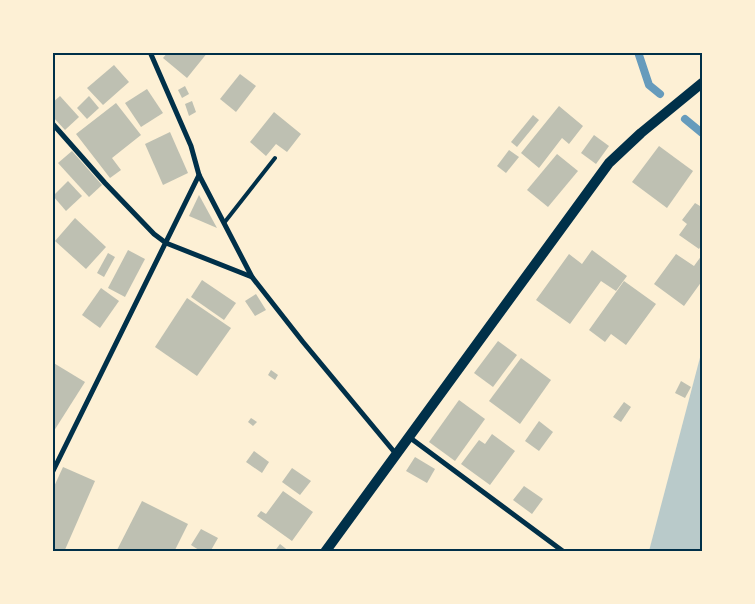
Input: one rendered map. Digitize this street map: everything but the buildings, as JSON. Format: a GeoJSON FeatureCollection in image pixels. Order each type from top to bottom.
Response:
{"type":"FeatureCollection","features":[{"type":"Feature","properties":{"kind":"main road"},"geometry":{"type":"LineString","coordinates":[[324,552],[609,163],[641,133],[702,83]]}},
{"type":"Feature","properties":{"kind":"street"},"geometry":{"type":"LineString","coordinates":[[150,52],[191,146],[199,175],[252,277],[396,455]]}},
{"type":"Feature","properties":{"kind":"street"},"geometry":{"type":"LineString","coordinates":[[52,122],[105,183],[154,234],[166,243],[252,277]]}},
{"type":"Feature","properties":{"kind":"street"},"geometry":{"type":"LineString","coordinates":[[52,473],[199,175]]}},
{"type":"Feature","properties":{"kind":"street"},"geometry":{"type":"LineString","coordinates":[[409,437],[564,552]]}},
{"type":"Feature","properties":{"kind":"lane"},"geometry":{"type":"LineString","coordinates":[[224,223],[275,158]]}},
{"type":"Feature","properties":{"kind":"shaded area"},"geometry":{"type":"Polygon","coordinates":[[[702,350],[701,551],[649,551],[702,350]]]}},
{"type":"Feature","properties":{"kind":"waterway"},"geometry":{"type":"LineString","coordinates":[[638,52],[649,85],[660,94]]}},
{"type":"Feature","properties":{"kind":"waterway"},"geometry":{"type":"LineString","coordinates":[[685,119],[702,133]]}}]}
